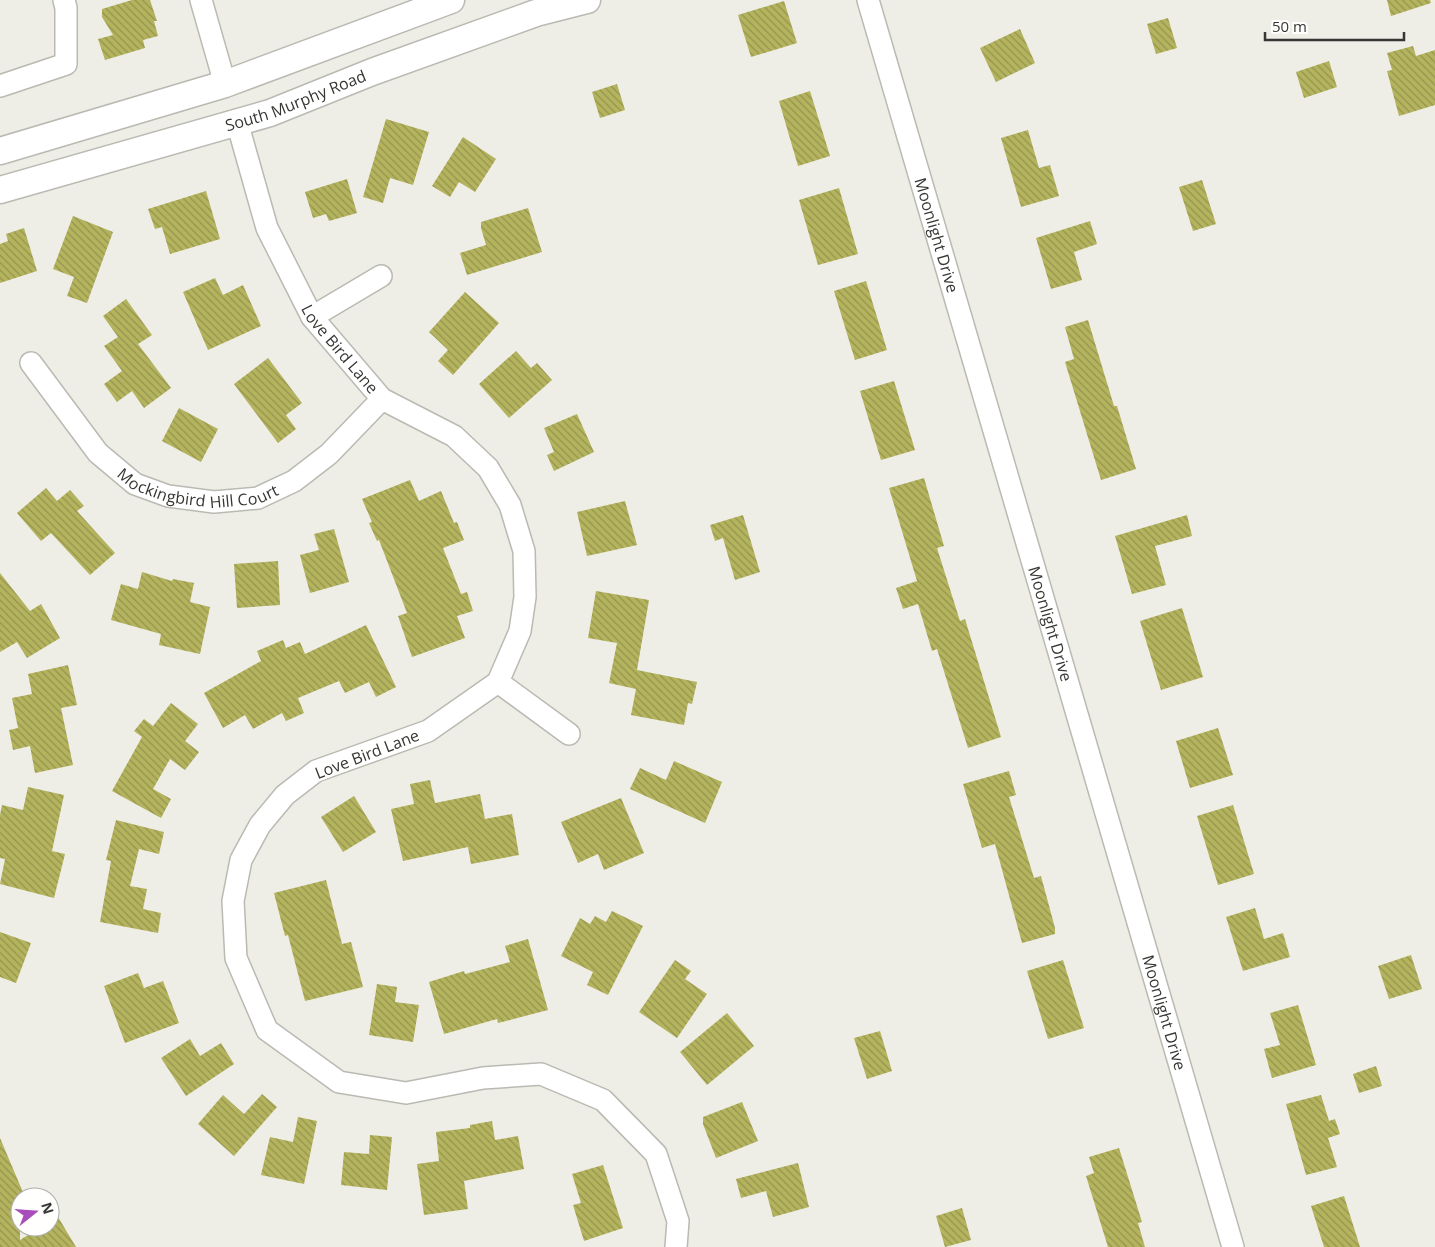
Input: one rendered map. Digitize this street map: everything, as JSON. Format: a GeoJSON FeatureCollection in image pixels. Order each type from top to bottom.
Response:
{"type":"FeatureCollection","features":[{"type":"Feature","properties":{"kind":"main road"},"geometry":{"type":"LineString","coordinates":[[0,151],[225,84],[452,0]]}},
{"type":"Feature","properties":{"kind":"main road","name":"South Murphy Road"},"geometry":{"type":"LineString","coordinates":[[0,190],[270,113],[372,72],[536,14],[587,0]]}},
{"type":"Feature","properties":{"kind":"main road"},"geometry":{"type":"LineString","coordinates":[[225,84],[237,122]]}},
{"type":"Feature","properties":{"kind":"street"},"geometry":{"type":"LineString","coordinates":[[0,86],[66,64],[66,8],[64,0]]}},
{"type":"Feature","properties":{"kind":"street"},"geometry":{"type":"LineString","coordinates":[[201,0],[225,84]]}},
{"type":"Feature","properties":{"kind":"street","name":"Moonlight Drive"},"geometry":{"type":"LineString","coordinates":[[868,0],[1232,1247]]}},
{"type":"Feature","properties":{"kind":"street","name":"Love Bird Lane"},"geometry":{"type":"LineString","coordinates":[[237,122],[267,228],[312,317],[382,399],[454,436],[488,468],[510,505],[524,551],[525,596],[520,631],[498,682],[428,731],[316,771],[285,795],[260,825],[241,860],[233,901],[236,958],[268,1030],[340,1082],[406,1093],[483,1078],[541,1074],[603,1100],[656,1154],[678,1221],[676,1247]]}},
{"type":"Feature","properties":{"kind":"street"},"geometry":{"type":"LineString","coordinates":[[312,317],[382,276]]}},
{"type":"Feature","properties":{"kind":"street","name":"Mockingbird Hill Court"},"geometry":{"type":"LineString","coordinates":[[31,363],[98,453],[135,484],[168,496],[214,502],[258,498],[294,481],[329,454],[382,399]]}},
{"type":"Feature","properties":{"kind":"street"},"geometry":{"type":"LineString","coordinates":[[498,682],[568,734]]}},
{"type":"Feature","properties":{"kind":"building"},"geometry":{"type":"Polygon","coordinates":[[[132,0],[150,0],[157,21],[154,21],[158,36],[143,40],[145,48],[105,60],[98,39],[113,35],[102,17],[102,9],[132,0]]]}},
{"type":"Feature","properties":{"kind":"building"},"geometry":{"type":"Polygon","coordinates":[[[1387,0],[1430,0],[1431,3],[1391,16],[1387,0]]]}},
{"type":"Feature","properties":{"kind":"building"},"geometry":{"type":"Polygon","coordinates":[[[784,1],[797,43],[751,57],[738,15],[784,1]]]}},
{"type":"Feature","properties":{"kind":"building"},"geometry":{"type":"Polygon","coordinates":[[[1168,18],[1177,48],[1156,54],[1147,24],[1168,18]]]}},
{"type":"Feature","properties":{"kind":"building"},"geometry":{"type":"Polygon","coordinates":[[[1020,29],[1035,63],[996,82],[980,48],[1020,29]]]}},
{"type":"Feature","properties":{"kind":"building"},"geometry":{"type":"Polygon","coordinates":[[[1413,46],[1416,56],[1435,50],[1435,105],[1399,116],[1387,71],[1392,70],[1387,53],[1413,46]]]}},
{"type":"Feature","properties":{"kind":"building"},"geometry":{"type":"Polygon","coordinates":[[[1329,61],[1337,87],[1304,98],[1296,72],[1329,61]]]}},
{"type":"Feature","properties":{"kind":"building"},"geometry":{"type":"Polygon","coordinates":[[[617,84],[625,110],[600,118],[592,92],[617,84]]]}},
{"type":"Feature","properties":{"kind":"building"},"geometry":{"type":"Polygon","coordinates":[[[810,91],[830,156],[798,166],[779,101],[810,91]]]}},
{"type":"Feature","properties":{"kind":"building"},"geometry":{"type":"Polygon","coordinates":[[[386,119],[429,132],[413,185],[390,178],[383,203],[363,197],[386,119]]]}},
{"type":"Feature","properties":{"kind":"building"},"geometry":{"type":"Polygon","coordinates":[[[1028,130],[1039,168],[1050,165],[1059,196],[1021,207],[1001,138],[1028,130]]]}},
{"type":"Feature","properties":{"kind":"building"},"geometry":{"type":"Polygon","coordinates":[[[463,137],[496,159],[475,192],[459,182],[450,197],[432,186],[463,137]]]}},
{"type":"Feature","properties":{"kind":"building"},"geometry":{"type":"Polygon","coordinates":[[[347,179],[357,213],[329,221],[326,214],[313,218],[305,192],[347,179]]]}},
{"type":"Feature","properties":{"kind":"building"},"geometry":{"type":"Polygon","coordinates":[[[1202,180],[1216,224],[1193,231],[1179,187],[1202,180]]]}},
{"type":"Feature","properties":{"kind":"building"},"geometry":{"type":"Polygon","coordinates":[[[839,188],[858,254],[818,265],[799,200],[839,188]]]}},
{"type":"Feature","properties":{"kind":"building"},"geometry":{"type":"Polygon","coordinates":[[[206,191],[220,239],[170,254],[162,227],[155,229],[148,209],[206,191]]]}},
{"type":"Feature","properties":{"kind":"building"},"geometry":{"type":"Polygon","coordinates":[[[528,208],[542,252],[467,275],[460,253],[486,245],[481,222],[528,208]]]}},
{"type":"Feature","properties":{"kind":"building"},"geometry":{"type":"Polygon","coordinates":[[[73,216],[113,232],[87,303],[67,296],[74,277],[53,269],[73,216]]]}},
{"type":"Feature","properties":{"kind":"building"},"geometry":{"type":"Polygon","coordinates":[[[1090,221],[1097,244],[1074,252],[1082,280],[1051,289],[1036,238],[1090,221]]]}},
{"type":"Feature","properties":{"kind":"building"},"geometry":{"type":"Polygon","coordinates":[[[24,228],[37,271],[0,283],[0,244],[8,241],[6,234],[24,228]]]}},
{"type":"Feature","properties":{"kind":"building"},"geometry":{"type":"Polygon","coordinates":[[[215,278],[223,295],[243,285],[261,326],[208,350],[183,292],[215,278]]]}},
{"type":"Feature","properties":{"kind":"building"},"geometry":{"type":"Polygon","coordinates":[[[866,281],[887,350],[855,360],[834,291],[866,281]]]}},
{"type":"Feature","properties":{"kind":"building"},"geometry":{"type":"Polygon","coordinates":[[[465,292],[499,323],[453,375],[438,361],[448,350],[429,332],[465,292]]]}},
{"type":"Feature","properties":{"kind":"building"},"geometry":{"type":"Polygon","coordinates":[[[126,299],[152,335],[138,344],[171,388],[144,408],[132,391],[117,402],[104,384],[122,371],[104,346],[118,337],[103,316],[126,299]]]}},
{"type":"Feature","properties":{"kind":"building"},"geometry":{"type":"Polygon","coordinates":[[[1088,320],[1114,406],[1117,406],[1136,469],[1101,480],[1065,362],[1074,359],[1065,327],[1088,320]]]}},
{"type":"Feature","properties":{"kind":"building"},"geometry":{"type":"Polygon","coordinates":[[[516,351],[531,368],[537,363],[552,380],[509,418],[479,384],[516,351]]]}},
{"type":"Feature","properties":{"kind":"building"},"geometry":{"type":"Polygon","coordinates":[[[268,358],[302,403],[286,415],[296,429],[278,443],[234,384],[268,358]]]}},
{"type":"Feature","properties":{"kind":"building"},"geometry":{"type":"Polygon","coordinates":[[[894,381],[915,450],[881,460],[860,391],[894,381]]]}},
{"type":"Feature","properties":{"kind":"building"},"geometry":{"type":"Polygon","coordinates":[[[179,408],[218,429],[201,462],[162,441],[179,408]]]}},
{"type":"Feature","properties":{"kind":"building"},"geometry":{"type":"Polygon","coordinates":[[[577,414],[594,452],[554,471],[547,455],[554,452],[544,428],[577,414]]]}},
{"type":"Feature","properties":{"kind":"building"},"geometry":{"type":"Polygon","coordinates":[[[924,478],[944,546],[937,548],[960,621],[965,619],[1001,737],[968,748],[937,649],[932,651],[918,604],[903,609],[896,588],[917,581],[889,488],[924,478]]]}},
{"type":"Feature","properties":{"kind":"building"},"geometry":{"type":"Polygon","coordinates":[[[410,480],[419,501],[441,491],[454,523],[457,522],[464,540],[443,548],[461,594],[467,592],[473,611],[457,616],[465,638],[412,657],[398,616],[407,613],[379,540],[377,541],[369,523],[372,522],[362,499],[410,480]]]}},
{"type":"Feature","properties":{"kind":"building"},"geometry":{"type":"Polygon","coordinates":[[[46,488],[57,501],[70,490],[84,506],[77,511],[115,553],[90,575],[51,533],[41,541],[17,513],[46,488]]]}},
{"type":"Feature","properties":{"kind":"building"},"geometry":{"type":"Polygon","coordinates":[[[625,501],[637,545],[587,556],[577,512],[625,501]]]}},
{"type":"Feature","properties":{"kind":"building"},"geometry":{"type":"Polygon","coordinates":[[[743,515],[760,572],[735,580],[723,538],[715,541],[710,525],[743,515]]]}},
{"type":"Feature","properties":{"kind":"building"},"geometry":{"type":"Polygon","coordinates":[[[1187,515],[1192,536],[1155,546],[1166,585],[1132,594],[1115,536],[1187,515]]]}},
{"type":"Feature","properties":{"kind":"building"},"geometry":{"type":"Polygon","coordinates":[[[334,529],[349,582],[310,593],[300,555],[319,550],[314,534],[334,529]]]}},
{"type":"Feature","properties":{"kind":"building"},"geometry":{"type":"Polygon","coordinates":[[[278,561],[280,605],[237,608],[234,564],[278,561]]]}},
{"type":"Feature","properties":{"kind":"building"},"geometry":{"type":"Polygon","coordinates":[[[142,572],[172,581],[173,579],[194,583],[190,602],[210,607],[200,654],[159,645],[161,634],[111,620],[121,584],[138,589],[142,572]]]}},
{"type":"Feature","properties":{"kind":"building"},"geometry":{"type":"Polygon","coordinates":[[[0,573],[30,611],[41,604],[60,638],[27,658],[17,642],[0,652],[0,573]]]}},
{"type":"Feature","properties":{"kind":"building"},"geometry":{"type":"Polygon","coordinates":[[[596,591],[649,600],[637,670],[697,682],[692,704],[688,703],[684,725],[631,715],[636,689],[609,683],[617,643],[588,638],[596,591]]]}},
{"type":"Feature","properties":{"kind":"building"},"geometry":{"type":"Polygon","coordinates":[[[1182,608],[1203,677],[1161,690],[1140,621],[1182,608]]]}},
{"type":"Feature","properties":{"kind":"building"},"geometry":{"type":"Polygon","coordinates":[[[366,625],[396,687],[376,697],[369,682],[345,693],[339,681],[298,698],[304,713],[286,721],[282,713],[253,729],[245,715],[223,728],[204,693],[261,661],[257,651],[283,640],[286,648],[300,642],[305,654],[366,625]]]}},
{"type":"Feature","properties":{"kind":"building"},"geometry":{"type":"Polygon","coordinates":[[[68,665],[77,705],[61,708],[73,765],[35,773],[30,746],[13,750],[9,730],[18,728],[12,698],[32,694],[28,674],[68,665]]]}},
{"type":"Feature","properties":{"kind":"building"},"geometry":{"type":"Polygon","coordinates":[[[171,703],[198,724],[185,741],[199,752],[185,770],[170,759],[153,789],[171,799],[161,818],[112,791],[142,737],[134,731],[144,719],[153,726],[171,703]]]}},
{"type":"Feature","properties":{"kind":"building"},"geometry":{"type":"Polygon","coordinates":[[[1218,728],[1233,775],[1190,788],[1176,741],[1218,728]]]}},
{"type":"Feature","properties":{"kind":"building"},"geometry":{"type":"Polygon","coordinates":[[[674,761],[722,782],[705,823],[630,789],[640,768],[666,780],[674,761]]]}},
{"type":"Feature","properties":{"kind":"building"},"geometry":{"type":"Polygon","coordinates":[[[1009,771],[1016,795],[1009,797],[1034,878],[1041,876],[1055,928],[1055,934],[1022,943],[995,844],[982,848],[963,784],[1009,771]]]}},
{"type":"Feature","properties":{"kind":"building"},"geometry":{"type":"Polygon","coordinates":[[[430,780],[435,803],[480,794],[485,819],[512,814],[519,855],[471,864],[468,847],[403,861],[391,809],[414,804],[410,784],[430,780]]]}},
{"type":"Feature","properties":{"kind":"building"},"geometry":{"type":"Polygon","coordinates":[[[28,787],[64,795],[52,851],[65,854],[54,898],[0,884],[5,859],[0,858],[0,815],[2,805],[23,810],[28,787]]]}},
{"type":"Feature","properties":{"kind":"building"},"geometry":{"type":"Polygon","coordinates":[[[354,796],[376,832],[343,852],[321,817],[354,796]]]}},
{"type":"Feature","properties":{"kind":"building"},"geometry":{"type":"Polygon","coordinates":[[[621,798],[644,853],[604,870],[598,854],[578,863],[561,822],[621,798]]]}},
{"type":"Feature","properties":{"kind":"building"},"geometry":{"type":"Polygon","coordinates":[[[1233,805],[1254,874],[1218,885],[1197,816],[1233,805]]]}},
{"type":"Feature","properties":{"kind":"building"},"geometry":{"type":"Polygon","coordinates":[[[116,820],[164,832],[159,854],[139,849],[130,886],[147,889],[143,909],[161,913],[158,933],[100,922],[111,861],[106,860],[116,820]]]}},
{"type":"Feature","properties":{"kind":"building"},"geometry":{"type":"Polygon","coordinates":[[[326,880],[342,944],[351,942],[363,987],[305,1001],[288,935],[285,936],[274,893],[326,880]]]}},
{"type":"Feature","properties":{"kind":"building"},"geometry":{"type":"Polygon","coordinates":[[[1255,908],[1264,939],[1283,933],[1290,957],[1243,971],[1226,917],[1255,908]]]}},
{"type":"Feature","properties":{"kind":"building"},"geometry":{"type":"Polygon","coordinates":[[[612,911],[643,926],[608,995],[587,985],[593,972],[561,956],[580,918],[590,924],[595,916],[606,922],[612,911]]]}},
{"type":"Feature","properties":{"kind":"building"},"geometry":{"type":"Polygon","coordinates":[[[0,932],[31,943],[16,983],[0,977],[0,932]]]}},
{"type":"Feature","properties":{"kind":"building"},"geometry":{"type":"Polygon","coordinates":[[[528,939],[548,1010],[498,1023],[497,1019],[444,1034],[429,982],[464,971],[465,974],[510,962],[505,946],[528,939]]]}},
{"type":"Feature","properties":{"kind":"building"},"geometry":{"type":"Polygon","coordinates":[[[1411,955],[1422,989],[1389,999],[1378,966],[1411,955]]]}},
{"type":"Feature","properties":{"kind":"building"},"geometry":{"type":"Polygon","coordinates":[[[675,960],[691,971],[685,979],[707,994],[677,1038],[639,1012],[675,960]]]}},
{"type":"Feature","properties":{"kind":"building"},"geometry":{"type":"Polygon","coordinates":[[[1063,960],[1084,1028],[1048,1039],[1027,971],[1063,960]]]}},
{"type":"Feature","properties":{"kind":"building"},"geometry":{"type":"Polygon","coordinates":[[[138,973],[144,988],[163,981],[179,1023],[125,1043],[104,986],[138,973]]]}},
{"type":"Feature","properties":{"kind":"building"},"geometry":{"type":"Polygon","coordinates":[[[377,984],[397,987],[395,1002],[419,1005],[413,1042],[369,1035],[377,984]]]}},
{"type":"Feature","properties":{"kind":"building"},"geometry":{"type":"Polygon","coordinates":[[[1298,1005],[1316,1065],[1272,1078],[1264,1049],[1280,1045],[1270,1013],[1298,1005]]]}},
{"type":"Feature","properties":{"kind":"building"},"geometry":{"type":"Polygon","coordinates":[[[727,1013],[754,1046],[707,1085],[680,1052],[727,1013]]]}},
{"type":"Feature","properties":{"kind":"building"},"geometry":{"type":"Polygon","coordinates":[[[880,1031],[892,1071],[867,1079],[854,1038],[880,1031]]]}},
{"type":"Feature","properties":{"kind":"building"},"geometry":{"type":"Polygon","coordinates":[[[190,1039],[200,1056],[221,1043],[234,1064],[186,1096],[161,1058],[190,1039]]]}},
{"type":"Feature","properties":{"kind":"building"},"geometry":{"type":"Polygon","coordinates":[[[1376,1066],[1382,1086],[1359,1093],[1353,1074],[1376,1066]]]}},
{"type":"Feature","properties":{"kind":"building"},"geometry":{"type":"Polygon","coordinates":[[[262,1094],[277,1107],[234,1156],[198,1124],[223,1095],[244,1114],[262,1094]]]}},
{"type":"Feature","properties":{"kind":"building"},"geometry":{"type":"Polygon","coordinates":[[[1321,1095],[1329,1121],[1335,1119],[1340,1134],[1328,1138],[1337,1167],[1306,1175],[1286,1104],[1321,1095]]]}},
{"type":"Feature","properties":{"kind":"building"},"geometry":{"type":"Polygon","coordinates":[[[742,1102],[758,1141],[716,1158],[703,1124],[703,1117],[742,1102]]]}},
{"type":"Feature","properties":{"kind":"building"},"geometry":{"type":"Polygon","coordinates":[[[298,1117],[317,1121],[304,1184],[261,1175],[270,1137],[293,1142],[298,1117]]]}},
{"type":"Feature","properties":{"kind":"building"},"geometry":{"type":"Polygon","coordinates":[[[492,1121],[495,1140],[518,1136],[524,1169],[464,1181],[468,1209],[424,1215],[417,1164],[439,1161],[436,1132],[470,1128],[470,1125],[492,1121]]]}},
{"type":"Feature","properties":{"kind":"building"},"geometry":{"type":"Polygon","coordinates":[[[370,1135],[392,1137],[387,1190],[341,1185],[344,1152],[369,1154],[370,1135]]]}},
{"type":"Feature","properties":{"kind":"building"},"geometry":{"type":"Polygon","coordinates":[[[0,1138],[21,1187],[10,1187],[10,1237],[20,1237],[20,1240],[25,1237],[60,1237],[60,1220],[76,1247],[0,1247],[0,1138]]]}},
{"type":"Feature","properties":{"kind":"building"},"geometry":{"type":"Polygon","coordinates":[[[1119,1148],[1142,1222],[1138,1223],[1145,1247],[1108,1247],[1086,1176],[1094,1173],[1089,1157],[1119,1148]]]}},
{"type":"Feature","properties":{"kind":"building"},"geometry":{"type":"Polygon","coordinates":[[[798,1163],[809,1207],[773,1217],[766,1191],[741,1198],[736,1179],[798,1163]]]}},
{"type":"Feature","properties":{"kind":"building"},"geometry":{"type":"Polygon","coordinates":[[[603,1165],[623,1228],[584,1241],[573,1205],[581,1203],[572,1174],[603,1165]]]}},
{"type":"Feature","properties":{"kind":"building"},"geometry":{"type":"Polygon","coordinates":[[[1344,1196],[1360,1247],[1324,1247],[1311,1206],[1344,1196]]]}},
{"type":"Feature","properties":{"kind":"building"},"geometry":{"type":"Polygon","coordinates":[[[962,1208],[971,1240],[945,1247],[936,1216],[962,1208]]]}}]}
